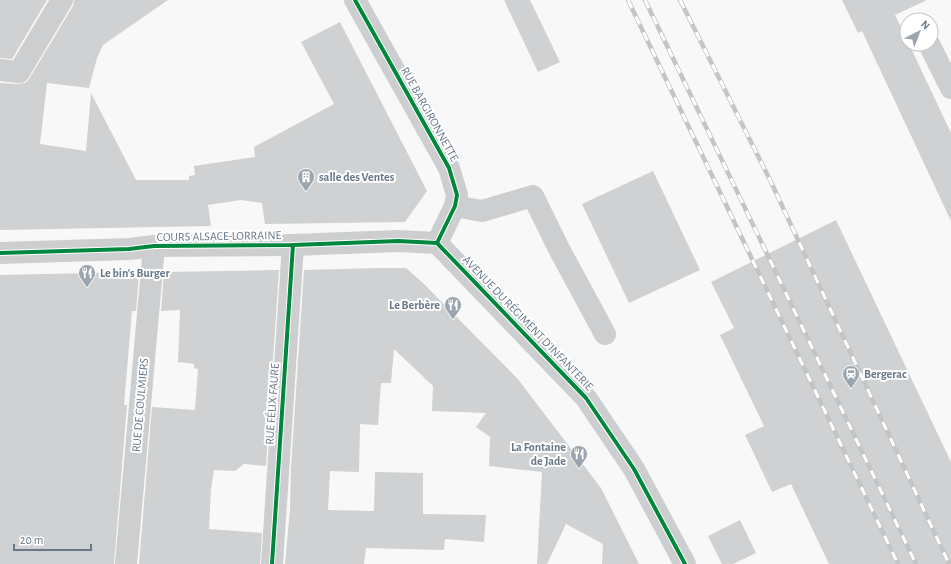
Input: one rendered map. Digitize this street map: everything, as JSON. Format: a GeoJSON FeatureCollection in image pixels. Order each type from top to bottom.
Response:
{"type":"FeatureCollection","features":[{"type":"Feature","properties":{"kind":"street"},"geometry":{"type":"LineString","coordinates":[[0,70],[19,72],[62,0]]}},
{"type":"Feature","properties":{"kind":"street","name":"RUE BARGIRONNETTE"},"geometry":{"type":"LineString","coordinates":[[355,0],[450,168],[457,195],[455,206],[438,242]]}},
{"type":"Feature","properties":{"kind":"street"},"geometry":{"type":"LineString","coordinates":[[932,52],[951,88]]}},
{"type":"Feature","properties":{"kind":"street"},"geometry":{"type":"LineString","coordinates":[[455,206],[482,210],[533,196],[559,249],[605,334]]}},
{"type":"Feature","properties":{"kind":"street","name":"COURS ALSACE-LORRAINE"},"geometry":{"type":"LineString","coordinates":[[0,253],[129,249],[154,246],[293,245],[398,241],[438,242]]}},
{"type":"Feature","properties":{"kind":"street","name":"AVENUE DU RÉGIMENT D'INFANTERIE"},"geometry":{"type":"LineString","coordinates":[[438,242],[586,398],[634,469],[685,564]]}},
{"type":"Feature","properties":{"kind":"street","name":"RUE FÉLIX FAURE"},"geometry":{"type":"LineString","coordinates":[[272,564],[293,245]]}},
{"type":"Feature","properties":{"kind":"street","name":"RUE DE COULMIERS"},"geometry":{"type":"LineString","coordinates":[[126,564],[154,246]]}},
{"type":"Feature","properties":{"kind":"building"},"geometry":{"type":"Polygon","coordinates":[[[0,0],[47,0],[12,59],[0,58],[0,0]]]}},
{"type":"Feature","properties":{"kind":"building"},"geometry":{"type":"Polygon","coordinates":[[[74,0],[168,0],[103,45],[97,58],[89,88],[47,83],[40,144],[86,151],[91,93],[136,180],[189,180],[189,176],[195,175],[194,166],[255,157],[254,147],[334,104],[301,42],[340,22],[427,191],[405,222],[265,224],[262,203],[241,200],[208,205],[211,226],[0,230],[0,83],[18,84],[25,83],[29,79],[73,6],[74,0]]]}},
{"type":"Feature","properties":{"kind":"building"},"geometry":{"type":"Polygon","coordinates":[[[504,0],[530,0],[560,62],[538,72],[504,0]]]}},
{"type":"Feature","properties":{"kind":"building"},"geometry":{"type":"Polygon","coordinates":[[[842,0],[927,0],[895,15],[899,23],[899,52],[913,52],[951,133],[951,221],[862,31],[858,33],[842,0]]]}},
{"type":"Feature","properties":{"kind":"building"},"geometry":{"type":"Polygon","coordinates":[[[653,171],[700,270],[629,303],[582,204],[653,171]]]}},
{"type":"Feature","properties":{"kind":"building"},"geometry":{"type":"Polygon","coordinates":[[[836,220],[951,462],[951,564],[829,564],[791,484],[772,492],[745,435],[764,426],[720,335],[734,328],[711,282],[836,220]]]}},
{"type":"Feature","properties":{"kind":"building"},"geometry":{"type":"Polygon","coordinates":[[[406,268],[423,283],[517,378],[601,488],[639,564],[602,564],[603,544],[566,524],[547,564],[537,564],[542,472],[489,466],[490,437],[476,427],[486,413],[432,411],[433,386],[394,349],[391,383],[381,383],[378,425],[360,424],[359,472],[330,471],[328,510],[374,511],[375,472],[423,473],[423,514],[486,515],[484,542],[445,539],[444,550],[366,548],[364,564],[285,564],[290,509],[291,467],[304,270],[406,268]]]}},
{"type":"Feature","properties":{"kind":"building"},"geometry":{"type":"Polygon","coordinates":[[[279,270],[266,466],[244,464],[235,471],[214,470],[211,489],[209,529],[262,533],[260,564],[139,564],[152,407],[195,410],[198,369],[194,368],[194,364],[178,362],[180,310],[161,311],[164,272],[279,270]]]}},
{"type":"Feature","properties":{"kind":"building"},"geometry":{"type":"Polygon","coordinates":[[[139,273],[136,311],[132,311],[124,405],[127,405],[114,564],[0,564],[0,275],[139,273]]]}},
{"type":"Feature","properties":{"kind":"building"},"geometry":{"type":"Polygon","coordinates":[[[740,520],[756,553],[733,564],[722,564],[708,536],[740,520]]]}},
{"type":"Feature","properties":{"kind":"railway"},"geometry":{"type":"LineString","coordinates":[[628,0],[898,564]]}},
{"type":"Feature","properties":{"kind":"railway"},"geometry":{"type":"LineString","coordinates":[[645,0],[916,564]]}},
{"type":"Feature","properties":{"kind":"railway"},"geometry":{"type":"LineString","coordinates":[[680,0],[771,182],[949,564]]}},
{"type":"Feature","properties":{"kind":"cycle path"},"geometry":{"type":"LineString","coordinates":[[355,0],[449,168],[457,195],[455,206],[437,243]]}},
{"type":"Feature","properties":{"kind":"cycle path"},"geometry":{"type":"LineString","coordinates":[[0,253],[129,249],[154,246],[293,245],[398,241],[437,243]]}},
{"type":"Feature","properties":{"kind":"cycle path"},"geometry":{"type":"LineString","coordinates":[[437,243],[586,398],[634,469],[685,564]]}},
{"type":"Feature","properties":{"kind":"cycle path"},"geometry":{"type":"LineString","coordinates":[[272,564],[293,245]]}},
{"type":"Feature","properties":{"kind":"place","name":"salle des Ventes"},"geometry":{"type":"Point","coordinates":[306,192]}},
{"type":"Feature","properties":{"kind":"place","name":"Le bin's Burger"},"geometry":{"type":"Point","coordinates":[87,288]}},
{"type":"Feature","properties":{"kind":"place","name":"Le Berbère"},"geometry":{"type":"Point","coordinates":[453,320]}},
{"type":"Feature","properties":{"kind":"place","name":"Bergerac"},"geometry":{"type":"Point","coordinates":[851,389]}},
{"type":"Feature","properties":{"kind":"place","name":"La Fontaine de Jade"},"geometry":{"type":"Point","coordinates":[579,469]}}]}
